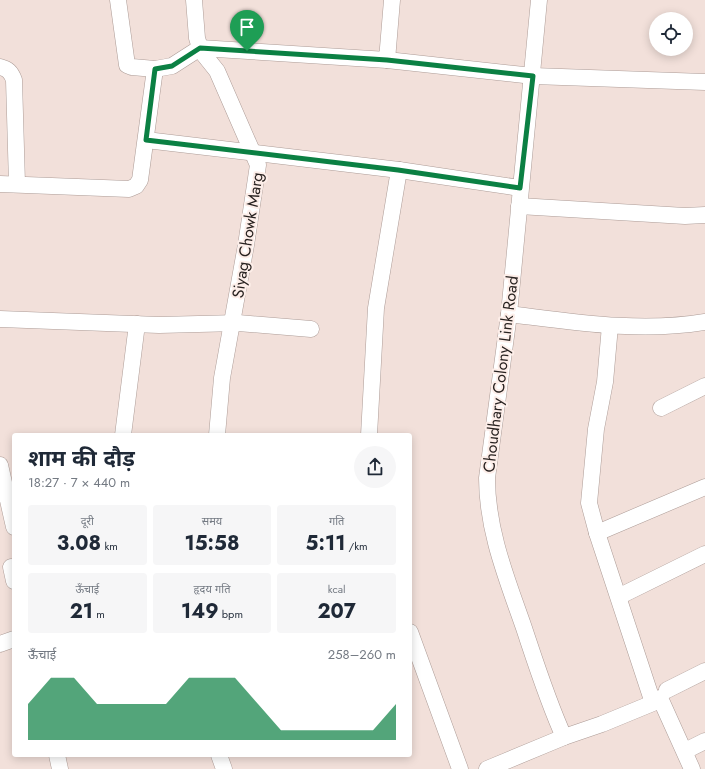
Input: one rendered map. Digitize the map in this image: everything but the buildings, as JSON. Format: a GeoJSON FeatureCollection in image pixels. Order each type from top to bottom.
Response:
{"type":"FeatureCollection","features":[{"type":"Feature","properties":{"kind":"street"},"geometry":{"type":"LineString","coordinates":[[118,0],[125,60],[127,65],[132,67],[155,69],[172,66],[200,48],[387,60],[533,76],[705,82]]}},
{"type":"Feature","properties":{"kind":"street","name":"Siyag Chowk Marg"},"geometry":{"type":"LineString","coordinates":[[194,0],[197,38],[200,48],[217,71],[258,165],[246,246],[222,378],[217,433]]}},
{"type":"Feature","properties":{"kind":"street"},"geometry":{"type":"LineString","coordinates":[[387,60],[392,0]]}},
{"type":"Feature","properties":{"kind":"street","name":"Choudhary Colony Link Road"},"geometry":{"type":"LineString","coordinates":[[539,0],[533,76],[520,188],[509,314],[487,478],[491,526],[501,560],[541,679],[564,737]]}},
{"type":"Feature","properties":{"kind":"street"},"geometry":{"type":"LineString","coordinates":[[0,67],[7,69],[11,73],[14,80],[17,184]]}},
{"type":"Feature","properties":{"kind":"street"},"geometry":{"type":"LineString","coordinates":[[0,184],[129,189],[136,186],[140,180],[155,69]]}},
{"type":"Feature","properties":{"kind":"street"},"geometry":{"type":"LineString","coordinates":[[146,140],[398,170],[520,188]]}},
{"type":"Feature","properties":{"kind":"street"},"geometry":{"type":"LineString","coordinates":[[369,433],[376,308],[398,170]]}},
{"type":"Feature","properties":{"kind":"street"},"geometry":{"type":"LineString","coordinates":[[519,206],[685,216],[705,215]]}},
{"type":"Feature","properties":{"kind":"street"},"geometry":{"type":"LineString","coordinates":[[509,314],[610,326],[679,327],[705,322]]}},
{"type":"Feature","properties":{"kind":"street"},"geometry":{"type":"LineString","coordinates":[[0,319],[137,324],[232,324],[311,329]]}},
{"type":"Feature","properties":{"kind":"street"},"geometry":{"type":"LineString","coordinates":[[123,433],[137,324]]}},
{"type":"Feature","properties":{"kind":"street"},"geometry":{"type":"LineString","coordinates":[[487,769],[564,737],[618,718],[653,703],[596,533],[589,503],[596,429],[605,382],[610,326]]}},
{"type":"Feature","properties":{"kind":"street"},"geometry":{"type":"LineString","coordinates":[[661,408],[705,386]]}},
{"type":"Feature","properties":{"kind":"street"},"geometry":{"type":"LineString","coordinates":[[0,465],[12,518]]}},
{"type":"Feature","properties":{"kind":"street"},"geometry":{"type":"LineString","coordinates":[[596,533],[705,487]]}},
{"type":"Feature","properties":{"kind":"street"},"geometry":{"type":"LineString","coordinates":[[622,595],[705,554]]}},
{"type":"Feature","properties":{"kind":"street"},"geometry":{"type":"LineString","coordinates":[[0,644],[12,640]]}},
{"type":"Feature","properties":{"kind":"street"},"geometry":{"type":"LineString","coordinates":[[412,643],[415,659],[460,769]]}},
{"type":"Feature","properties":{"kind":"street"},"geometry":{"type":"LineString","coordinates":[[692,769],[663,694],[705,671]]}},
{"type":"Feature","properties":{"kind":"street"},"geometry":{"type":"LineString","coordinates":[[685,751],[705,741]]}},
{"type":"Feature","properties":{"kind":"street"},"geometry":{"type":"LineString","coordinates":[[57,757],[60,769]]}},
{"type":"Feature","properties":{"kind":"street"},"geometry":{"type":"LineString","coordinates":[[220,757],[224,769]]}},
{"type":"Feature","properties":{"kind":"route"},"geometry":{"type":"LineString","coordinates":[[200,48],[247,51],[387,60],[533,76],[520,188],[398,170],[146,140],[155,69],[172,66],[181,62],[188,55],[200,48]]}}]}
